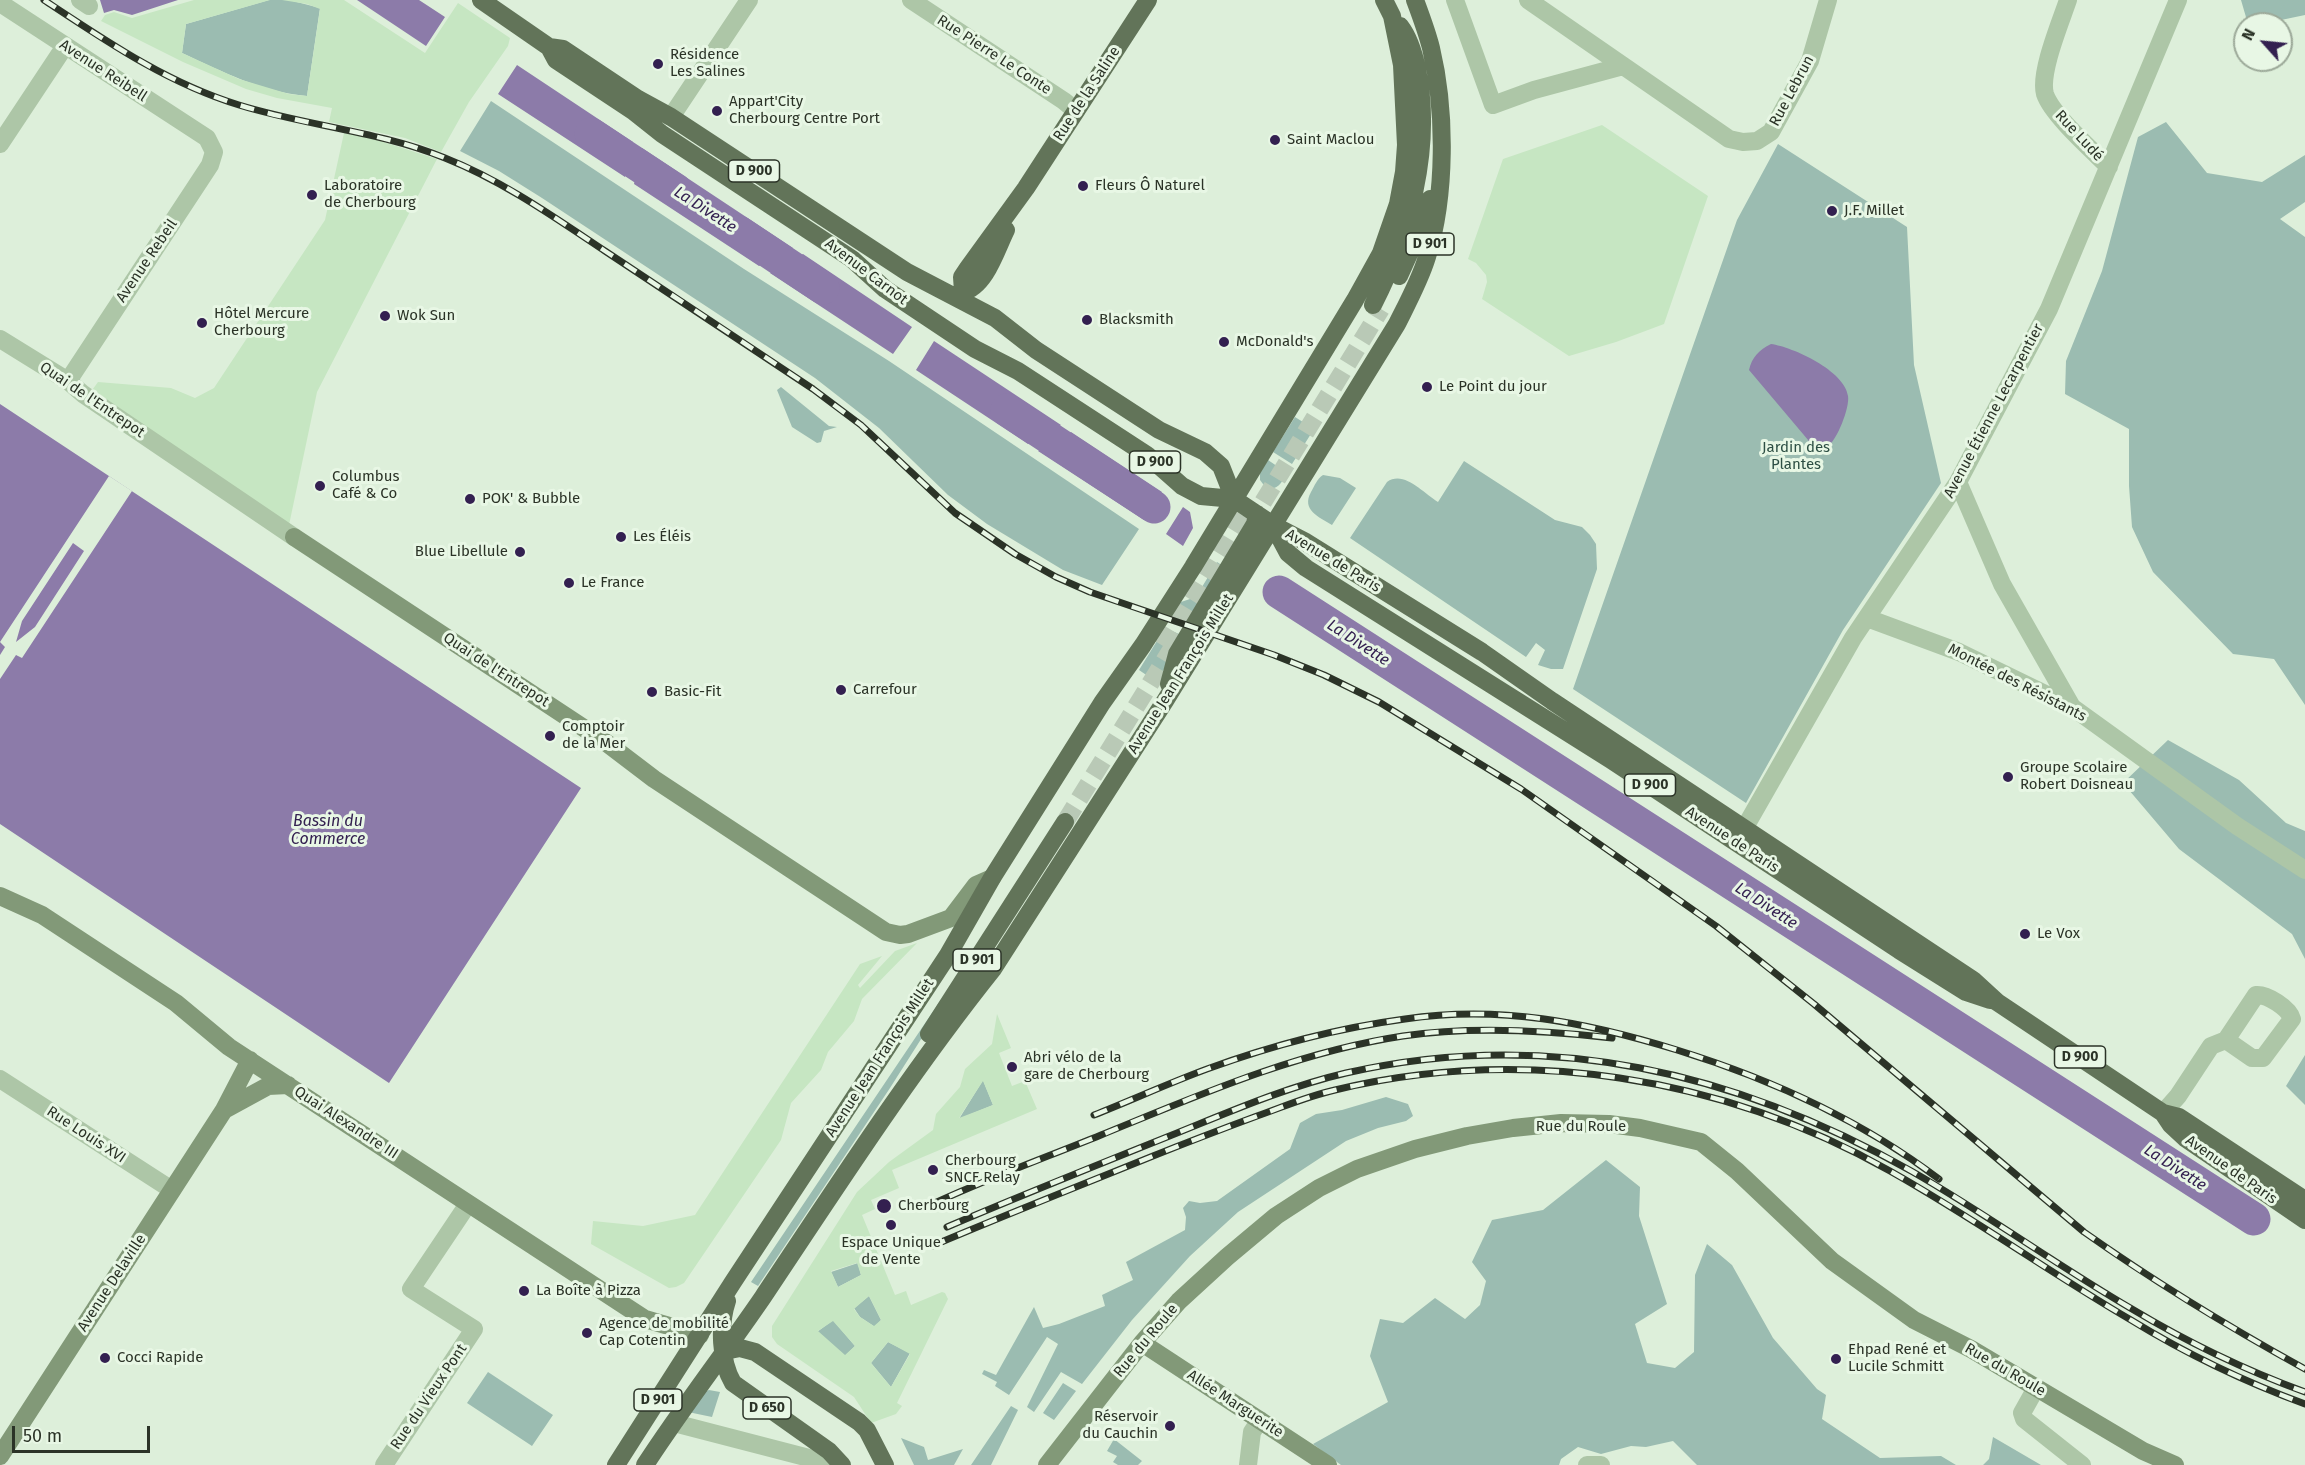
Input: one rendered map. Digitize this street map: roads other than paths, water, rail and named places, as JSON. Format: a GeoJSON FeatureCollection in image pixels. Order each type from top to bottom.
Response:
{"type":"FeatureCollection","features":[{"type":"Feature","properties":{"kind":"main road","name":"Avenue Carnot"},"geometry":{"type":"LineString","coordinates":[[481,0],[549,47],[556,60],[633,111],[662,134],[852,259],[885,289],[975,349],[1018,371],[1147,455],[1174,480],[1194,492],[1201,496],[1234,499]]}},
{"type":"Feature","properties":{"kind":"main road","name":"Rue de la Saline"},"geometry":{"type":"LineString","coordinates":[[938,324],[960,295],[976,285],[989,265],[1026,188],[1148,0]]}},
{"type":"Feature","properties":{"kind":"main road","name":"D 901"},"geometry":{"type":"LineString","coordinates":[[1274,525],[1397,324],[1426,258],[1438,204],[1441,125],[1439,94],[1431,47],[1415,0]]}},
{"type":"Feature","properties":{"kind":"main road","name":"D 901"},"geometry":{"type":"LineString","coordinates":[[1388,8],[1404,31],[1414,58],[1421,96],[1421,130],[1415,185],[1407,220],[1377,307],[1404,267],[1427,209],[1433,186],[1441,125]]}},
{"type":"Feature","properties":{"kind":"main road","name":"D 901"},"geometry":{"type":"LineString","coordinates":[[1234,499],[1355,300],[1381,253],[1390,229],[1404,172],[1406,145],[1402,64],[1388,8]]}},
{"type":"Feature","properties":{"kind":"main road","name":"D 900"},"geometry":{"type":"LineString","coordinates":[[549,47],[563,49],[907,272],[960,295],[1002,323],[1036,350],[1159,430],[1205,452],[1221,466],[1234,499],[1274,525]]}},
{"type":"Feature","properties":{"kind":"main road","name":"Avenue Jean François Millet"},"geometry":{"type":"LineString","coordinates":[[700,1335],[948,955],[992,878],[1102,703],[1143,645],[1193,567],[1234,499]]}},
{"type":"Feature","properties":{"kind":"main road"},"geometry":{"type":"LineString","coordinates":[[1165,701],[1177,654],[1255,524],[1257,514]]}},
{"type":"Feature","properties":{"kind":"main road","name":"Avenue Jean François Millet"},"geometry":{"type":"LineString","coordinates":[[750,1316],[895,1101],[963,1006],[993,969],[1165,701],[1274,525]]}},
{"type":"Feature","properties":{"kind":"main road","name":"Avenue de Paris"},"geometry":{"type":"LineString","coordinates":[[1274,525],[1304,541],[1482,652],[1743,829],[1973,980],[1997,1002],[2163,1113],[2179,1117],[2305,1200]]}},
{"type":"Feature","properties":{"kind":"main road","name":"Avenue de Paris"},"geometry":{"type":"LineString","coordinates":[[1274,525],[1288,553],[1306,568],[1634,774],[1899,950],[1966,992],[1997,1002]]}},
{"type":"Feature","properties":{"kind":"main road","name":"D 901"},"geometry":{"type":"LineString","coordinates":[[895,1101],[904,1072],[1061,820],[971,946],[948,955]]}},
{"type":"Feature","properties":{"kind":"main road","name":"Avenue de Paris"},"geometry":{"type":"LineString","coordinates":[[2163,1113],[2171,1125],[2185,1138],[2305,1220]]}},
{"type":"Feature","properties":{"kind":"main road"},"geometry":{"type":"LineString","coordinates":[[725,1351],[721,1337],[733,1282]]}},
{"type":"Feature","properties":{"kind":"main road","name":"D 901"},"geometry":{"type":"LineString","coordinates":[[645,1465],[750,1316]]}},
{"type":"Feature","properties":{"kind":"main road","name":"D 650"},"geometry":{"type":"LineString","coordinates":[[750,1316],[747,1322],[748,1335],[767,1359]]}},
{"type":"Feature","properties":{"kind":"main road","name":"D 901"},"geometry":{"type":"LineString","coordinates":[[616,1465],[700,1335]]}},
{"type":"Feature","properties":{"kind":"main road","name":"D 650"},"geometry":{"type":"LineString","coordinates":[[700,1335],[725,1351],[735,1348],[746,1349],[767,1359],[859,1422],[867,1430],[885,1465]]}},
{"type":"Feature","properties":{"kind":"main road","name":"D 650"},"geometry":{"type":"LineString","coordinates":[[725,1351],[727,1373],[733,1383],[829,1451],[842,1465]]}},
{"type":"Feature","properties":{"kind":"street"},"geometry":{"type":"LineString","coordinates":[[671,117],[749,0]]}},
{"type":"Feature","properties":{"kind":"street","name":"Rue Pierre Le Conte"},"geometry":{"type":"LineString","coordinates":[[911,0],[1076,111]]}},
{"type":"Feature","properties":{"kind":"street"},"geometry":{"type":"LineString","coordinates":[[1455,0],[1493,105],[1534,90],[1623,66]]}},
{"type":"Feature","properties":{"kind":"street"},"geometry":{"type":"LineString","coordinates":[[1528,0],[1623,66]]}},
{"type":"Feature","properties":{"kind":"street","name":"Rue Lebrun"},"geometry":{"type":"LineString","coordinates":[[1623,66],[1729,139],[1743,142],[1757,141],[1771,132],[1810,61],[1828,0]]}},
{"type":"Feature","properties":{"kind":"street","name":"Rue Ludé"},"geometry":{"type":"LineString","coordinates":[[2068,0],[2046,69],[2045,93],[2054,110],[2109,168]]}},
{"type":"Feature","properties":{"kind":"street","name":"Avenue Étienne Lecarpentier"},"geometry":{"type":"LineString","coordinates":[[1743,829],[1867,618],[1958,482],[2049,309],[2178,0]]}},
{"type":"Feature","properties":{"kind":"street","name":"Avenue Reibell"},"geometry":{"type":"LineString","coordinates":[[0,3],[207,138]]}},
{"type":"Feature","properties":{"kind":"street"},"geometry":{"type":"LineString","coordinates":[[0,144],[64,46]]}},
{"type":"Feature","properties":{"kind":"street","name":"Avenue Rebeil"},"geometry":{"type":"LineString","coordinates":[[68,381],[212,162],[213,148],[207,138]]}},
{"type":"Feature","properties":{"kind":"street","name":"Quai de l'Entrepot"},"geometry":{"type":"LineString","coordinates":[[0,339],[68,381],[88,398],[294,537],[608,744],[654,779],[886,932],[908,934],[951,918],[976,885],[992,878]]}},
{"type":"Feature","properties":{"kind":"street"},"geometry":{"type":"LineString","coordinates":[[1958,482],[2002,584],[2072,707]]}},
{"type":"Feature","properties":{"kind":"street","name":"Montée des Résistants"},"geometry":{"type":"LineString","coordinates":[[1867,618],[1959,652],[2072,707],[2237,826],[2305,870]]}},
{"type":"Feature","properties":{"kind":"street","name":"Quai Alexandre III"},"geometry":{"type":"LineString","coordinates":[[0,896],[42,915],[176,1003],[222,1042],[645,1319],[700,1335]]}},
{"type":"Feature","properties":{"kind":"street"},"geometry":{"type":"LineString","coordinates":[[2163,1113],[2178,1096],[2211,1046],[2226,1040]]}},
{"type":"Feature","properties":{"kind":"street","name":"Avenue Delaville"},"geometry":{"type":"LineString","coordinates":[[1,1452],[224,1110],[250,1060]]}},
{"type":"Feature","properties":{"kind":"street","name":"Rue Louis XVI"},"geometry":{"type":"LineString","coordinates":[[0,1079],[172,1190]]}},
{"type":"Feature","properties":{"kind":"street","name":"Avenue Delaville"},"geometry":{"type":"LineString","coordinates":[[224,1110],[268,1086],[288,1085]]}},
{"type":"Feature","properties":{"kind":"street","name":"Rue du Roule"},"geometry":{"type":"LineString","coordinates":[[1047,1465],[1142,1343],[1187,1293],[1268,1222],[1319,1188],[1357,1169],[1415,1149],[1467,1136],[1514,1128],[1561,1124],[1609,1124],[1640,1128],[1701,1142],[1737,1171],[1832,1261],[1914,1320],[1971,1349],[2142,1450],[2175,1465]]}},
{"type":"Feature","properties":{"kind":"street","name":"Rue du Vieux Pont"},"geometry":{"type":"LineString","coordinates":[[384,1465],[474,1329],[411,1289],[468,1204]]}},
{"type":"Feature","properties":{"kind":"street","name":"Allée Marguerite"},"geometry":{"type":"LineString","coordinates":[[1142,1343],[1328,1465]]}},
{"type":"Feature","properties":{"kind":"street"},"geometry":{"type":"LineString","coordinates":[[2036,1388],[2022,1413],[2024,1419],[2082,1465]]}},
{"type":"Feature","properties":{"kind":"street"},"geometry":{"type":"LineString","coordinates":[[1248,1465],[1252,1432],[1260,1420]]}},
{"type":"Feature","properties":{"kind":"street"},"geometry":{"type":"LineString","coordinates":[[674,1423],[836,1465]]}},
{"type":"Feature","properties":{"kind":"street"},"geometry":{"type":"LineString","coordinates":[[1587,1465],[1601,1465]]}},
{"type":"Feature","properties":{"kind":"water"},"geometry":{"type":"Polygon","coordinates":[[[100,0],[178,0],[132,15],[114,10],[104,13],[100,0]]]}},
{"type":"Feature","properties":{"kind":"water"},"geometry":{"type":"Polygon","coordinates":[[[357,0],[419,0],[445,17],[426,46],[357,0]]]}},
{"type":"Feature","properties":{"kind":"water"},"geometry":{"type":"Polygon","coordinates":[[[517,65],[633,142],[625,177],[498,94],[517,65]]]}},
{"type":"Feature","properties":{"kind":"water"},"geometry":{"type":"Polygon","coordinates":[[[642,148],[793,248],[759,266],[634,184],[642,148]]]}},
{"type":"Feature","properties":{"kind":"water"},"geometry":{"type":"Polygon","coordinates":[[[803,254],[912,327],[893,354],[770,273],[803,254]]]}},
{"type":"Feature","properties":{"kind":"water"},"geometry":{"type":"Polygon","coordinates":[[[934,341],[1061,425],[1028,444],[916,370],[934,341]]]}},
{"type":"Feature","properties":{"kind":"water"},"geometry":{"type":"Polygon","coordinates":[[[1771,344],[1792,350],[1817,362],[1828,369],[1845,387],[1848,401],[1845,415],[1839,431],[1827,447],[1814,447],[1749,370],[1757,354],[1771,344]]]}},
{"type":"Feature","properties":{"kind":"water","name":"Bassin du Commerce"},"geometry":{"type":"Polygon","coordinates":[[[0,404],[581,788],[389,1083],[0,824],[0,404]]]}},
{"type":"Feature","properties":{"kind":"water"},"geometry":{"type":"Polygon","coordinates":[[[1071,432],[1162,492],[1144,520],[1038,451],[1071,432]]]}},
{"type":"Feature","properties":{"kind":"water"},"geometry":{"type":"Polygon","coordinates":[[[1183,507],[1190,512],[1193,528],[1183,546],[1166,534],[1183,507]]]}},
{"type":"Feature","properties":{"kind":"waterway","name":"La Divette"},"geometry":{"type":"LineString","coordinates":[[591,134],[676,190]]}},
{"type":"Feature","properties":{"kind":"waterway","name":"La Divette"},"geometry":{"type":"LineString","coordinates":[[739,232],[823,288]]}},
{"type":"Feature","properties":{"kind":"waterway","name":"La Divette"},"geometry":{"type":"LineString","coordinates":[[1007,410],[1154,507]]}},
{"type":"Feature","properties":{"kind":"waterway","name":"La Divette"},"geometry":{"type":"LineString","coordinates":[[1279,592],[2254,1219]]}},
{"type":"Feature","properties":{"kind":"tunnel"},"geometry":{"type":"LineString","coordinates":[[1249,525],[1381,309]]}},
{"type":"Feature","properties":{"kind":"tunnel"},"geometry":{"type":"LineString","coordinates":[[1163,646],[1249,506]]}},
{"type":"Feature","properties":{"kind":"tunnel"},"geometry":{"type":"LineString","coordinates":[[1065,822],[1179,637]]}},
{"type":"Feature","properties":{"kind":"railway"},"geometry":{"type":"LineString","coordinates":[[44,0],[138,60],[212,96],[265,112],[395,141],[445,158],[487,177],[547,213],[813,389],[861,425],[955,513],[1015,554],[1056,577],[1090,592],[1274,655],[1324,675],[1379,702],[1521,789],[1716,926],[1814,1004],[2084,1232],[2193,1304],[2305,1369]]}},
{"type":"Feature","properties":{"kind":"railway"},"geometry":{"type":"LineString","coordinates":[[1094,1115],[1179,1080],[1280,1045],[1405,1019],[1440,1015],[1509,1015],[1609,1031],[1677,1050],[1747,1074],[1847,1120],[1939,1179]]}},
{"type":"Feature","properties":{"kind":"railway"},"geometry":{"type":"LineString","coordinates":[[924,1208],[989,1179],[1249,1076],[1364,1043],[1429,1033],[1481,1030],[1533,1031],[1612,1038]]}},
{"type":"Feature","properties":{"kind":"railway"},"geometry":{"type":"LineString","coordinates":[[947,1227],[1236,1109],[1346,1073],[1421,1060],[1495,1055],[1568,1058],[1639,1068],[1709,1085],[1778,1108],[1846,1137],[1941,1188],[2104,1293],[2153,1321],[2238,1365],[2305,1392]]}},
{"type":"Feature","properties":{"kind":"railway"},"geometry":{"type":"LineString","coordinates":[[932,1246],[1192,1141],[1315,1095],[1335,1090],[1406,1077],[1477,1070],[1548,1071],[1620,1078],[1690,1092],[1759,1112],[1826,1138],[1921,1189],[2100,1302],[2173,1344],[2216,1366],[2305,1404]]}},
{"type":"Feature","properties":{"kind":"place","name":"Résidence Les Salines"},"geometry":{"type":"Point","coordinates":[658,64]}},
{"type":"Feature","properties":{"kind":"place","name":"Appart'City Cherbourg Centre Port"},"geometry":{"type":"Point","coordinates":[717,111]}},
{"type":"Feature","properties":{"kind":"place","name":"Saint Maclou"},"geometry":{"type":"Point","coordinates":[1275,140]}},
{"type":"Feature","properties":{"kind":"place","name":"Fleurs Ô Naturel"},"geometry":{"type":"Point","coordinates":[1083,186]}},
{"type":"Feature","properties":{"kind":"place","name":"Laboratoire de Cherbourg"},"geometry":{"type":"Point","coordinates":[312,195]}},
{"type":"Feature","properties":{"kind":"place","name":"J.F. Millet"},"geometry":{"type":"Point","coordinates":[1832,211]}},
{"type":"Feature","properties":{"kind":"place","name":"Wok Sun"},"geometry":{"type":"Point","coordinates":[385,316]}},
{"type":"Feature","properties":{"kind":"place","name":"Blacksmith"},"geometry":{"type":"Point","coordinates":[1087,320]}},
{"type":"Feature","properties":{"kind":"place","name":"Hôtel Mercure Cherbourg"},"geometry":{"type":"Point","coordinates":[202,323]}},
{"type":"Feature","properties":{"kind":"place","name":"McDonald's"},"geometry":{"type":"Point","coordinates":[1224,342]}},
{"type":"Feature","properties":{"kind":"place","name":"Le Point du jour"},"geometry":{"type":"Point","coordinates":[1427,387]}},
{"type":"Feature","properties":{"kind":"place","name":"Columbus Café & Co"},"geometry":{"type":"Point","coordinates":[320,486]}},
{"type":"Feature","properties":{"kind":"place","name":"POK' & Bubble"},"geometry":{"type":"Point","coordinates":[470,499]}},
{"type":"Feature","properties":{"kind":"place","name":"Les Éléis"},"geometry":{"type":"Point","coordinates":[621,537]}},
{"type":"Feature","properties":{"kind":"place","name":"Blue Libellule"},"geometry":{"type":"Point","coordinates":[520,552]}},
{"type":"Feature","properties":{"kind":"place","name":"Le France"},"geometry":{"type":"Point","coordinates":[569,583]}},
{"type":"Feature","properties":{"kind":"place","name":"Carrefour"},"geometry":{"type":"Point","coordinates":[841,690]}},
{"type":"Feature","properties":{"kind":"place","name":"Basic-Fit"},"geometry":{"type":"Point","coordinates":[652,692]}},
{"type":"Feature","properties":{"kind":"place","name":"Comptoir de la Mer"},"geometry":{"type":"Point","coordinates":[550,736]}},
{"type":"Feature","properties":{"kind":"place","name":"Groupe Scolaire Robert Doisneau"},"geometry":{"type":"Point","coordinates":[2008,777]}},
{"type":"Feature","properties":{"kind":"place","name":"Le Vox"},"geometry":{"type":"Point","coordinates":[2025,934]}},
{"type":"Feature","properties":{"kind":"place","name":"Abri vélo de la gare de Cherbourg"},"geometry":{"type":"Point","coordinates":[1012,1067]}},
{"type":"Feature","properties":{"kind":"place","name":"Cherbourg SNCF Relay"},"geometry":{"type":"Point","coordinates":[933,1170]}},
{"type":"Feature","properties":{"kind":"place","name":"Cherbourg"},"geometry":{"type":"Point","coordinates":[884,1206]}},
{"type":"Feature","properties":{"kind":"place","name":"Espace Unique de Vente"},"geometry":{"type":"Point","coordinates":[891,1225]}},
{"type":"Feature","properties":{"kind":"place","name":"La Boîte à Pizza"},"geometry":{"type":"Point","coordinates":[524,1291]}},
{"type":"Feature","properties":{"kind":"place","name":"Agence de mobilité Cap Cotentin"},"geometry":{"type":"Point","coordinates":[587,1333]}},
{"type":"Feature","properties":{"kind":"place","name":"Cocci Rapide"},"geometry":{"type":"Point","coordinates":[105,1358]}},
{"type":"Feature","properties":{"kind":"place","name":"Ehpad René et Lucile Schmitt"},"geometry":{"type":"Point","coordinates":[1836,1359]}},
{"type":"Feature","properties":{"kind":"place","name":"Réservoir du Cauchin"},"geometry":{"type":"Point","coordinates":[1170,1426]}},
{"type":"Feature","properties":{"kind":"park label","name":"Jardin des Plantes"},"geometry":{"type":"Point","coordinates":[1796,456]}}]}
